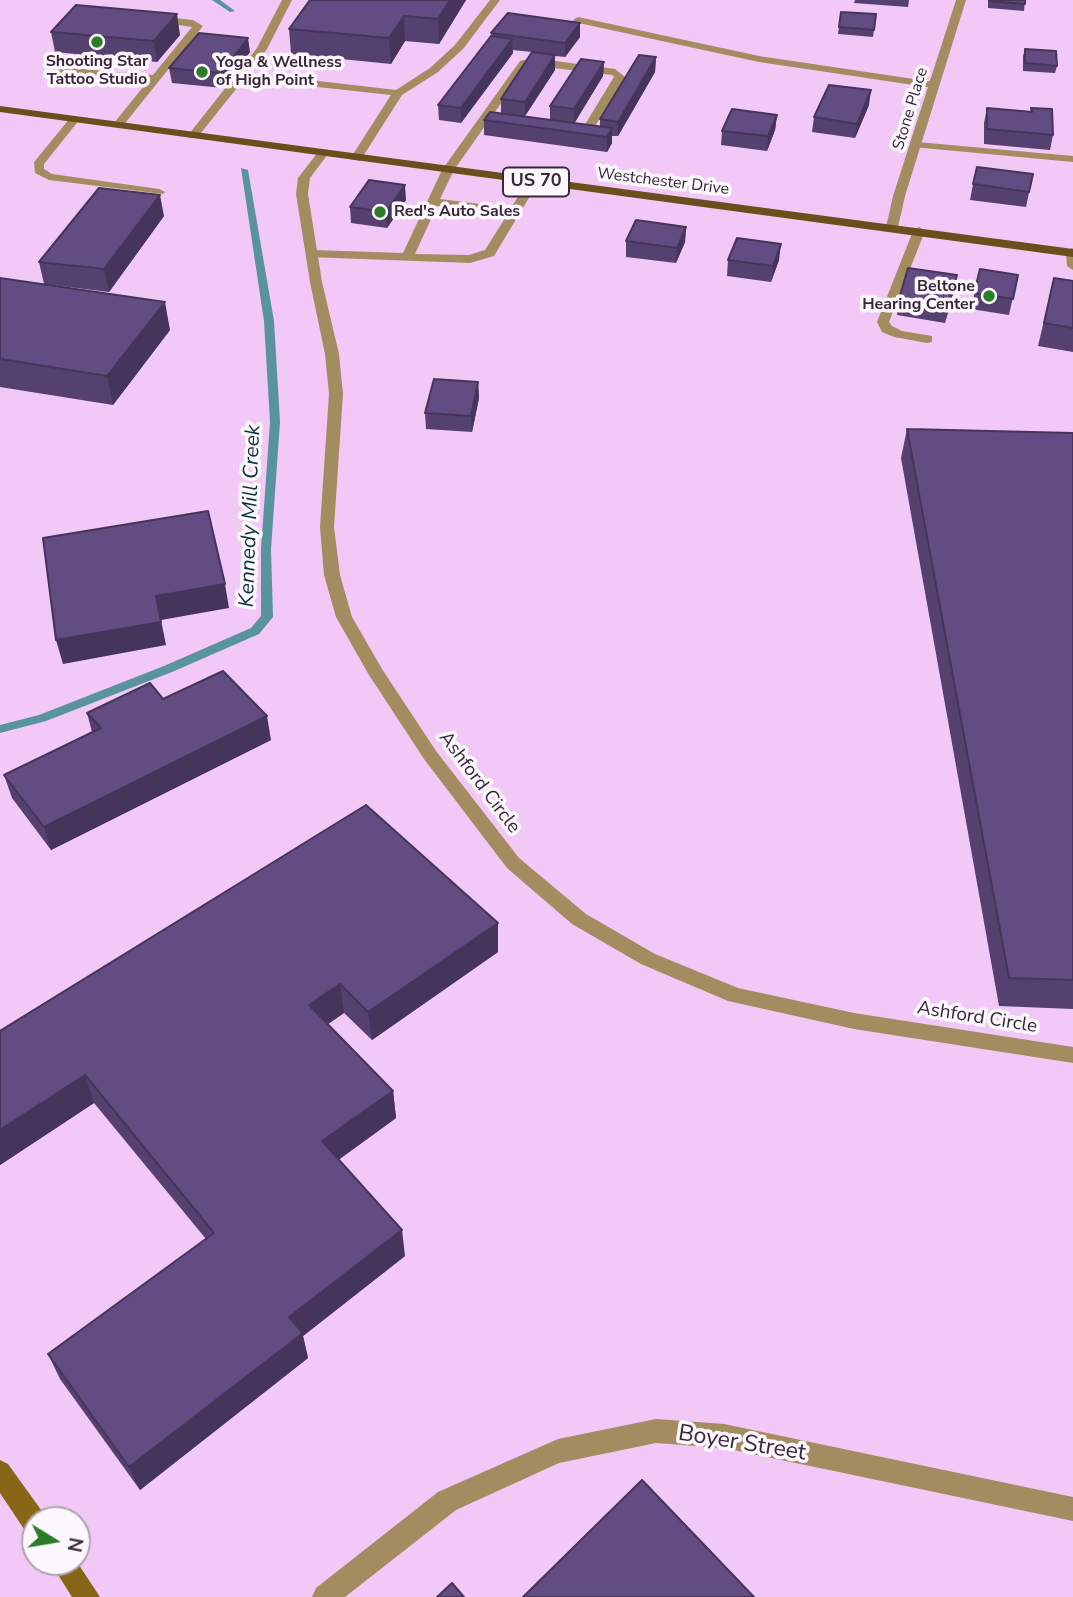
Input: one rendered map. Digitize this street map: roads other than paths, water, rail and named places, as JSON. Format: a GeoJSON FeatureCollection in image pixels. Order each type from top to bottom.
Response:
{"type":"FeatureCollection","features":[{"type":"Feature","properties":{"kind":"main road","name":"Westchester Drive"},"geometry":{"type":"LineString","coordinates":[[0,109],[356,159],[892,227],[1072,253]]}},
{"type":"Feature","properties":{"kind":"main road"},"geometry":{"type":"LineString","coordinates":[[0,1472],[23,1506]]}},
{"type":"Feature","properties":{"kind":"main road"},"geometry":{"type":"LineString","coordinates":[[72,1576],[87,1597]]}},
{"type":"Feature","properties":{"kind":"street"},"geometry":{"type":"LineString","coordinates":[[193,136],[262,49],[287,0]]}},
{"type":"Feature","properties":{"kind":"street"},"geometry":{"type":"LineString","coordinates":[[356,159],[398,93],[434,70],[460,47],[495,0]]}},
{"type":"Feature","properties":{"kind":"street","name":"Stone Place"},"geometry":{"type":"LineString","coordinates":[[892,227],[961,0]]}},
{"type":"Feature","properties":{"kind":"street"},"geometry":{"type":"LineString","coordinates":[[118,125],[198,26],[193,23],[144,18]]}},
{"type":"Feature","properties":{"kind":"street"},"geometry":{"type":"LineString","coordinates":[[578,20],[758,59],[934,85]]}},
{"type":"Feature","properties":{"kind":"street"},"geometry":{"type":"LineString","coordinates":[[407,258],[449,170],[524,64],[533,61],[615,72],[620,77],[588,130],[564,130]]}},
{"type":"Feature","properties":{"kind":"street"},"geometry":{"type":"LineString","coordinates":[[58,70],[154,78]]}},
{"type":"Feature","properties":{"kind":"street"},"geometry":{"type":"LineString","coordinates":[[240,75],[398,93]]}},
{"type":"Feature","properties":{"kind":"street"},"geometry":{"type":"LineString","coordinates":[[75,119],[38,164],[39,171],[49,177],[159,192]]}},
{"type":"Feature","properties":{"kind":"street"},"geometry":{"type":"LineString","coordinates":[[485,120],[498,121]]}},
{"type":"Feature","properties":{"kind":"street"},"geometry":{"type":"LineString","coordinates":[[917,145],[1073,159]]}},
{"type":"Feature","properties":{"kind":"street","name":"Ashford Circle"},"geometry":{"type":"LineString","coordinates":[[322,154],[304,178],[302,194],[332,355],[336,394],[327,527],[332,575],[344,617],[429,755],[513,863],[579,919],[648,959],[736,995],[854,1021],[1073,1055]]}},
{"type":"Feature","properties":{"kind":"street"},"geometry":{"type":"LineString","coordinates":[[312,254],[470,259],[490,253],[533,181]]}},
{"type":"Feature","properties":{"kind":"street"},"geometry":{"type":"LineString","coordinates":[[434,202],[514,212]]}},
{"type":"Feature","properties":{"kind":"street"},"geometry":{"type":"LineString","coordinates":[[919,231],[883,322],[887,329],[899,334],[927,339]]}},
{"type":"Feature","properties":{"kind":"street"},"geometry":{"type":"LineString","coordinates":[[1072,253],[1073,266]]}},
{"type":"Feature","properties":{"kind":"street","name":"Boyer Street"},"geometry":{"type":"LineString","coordinates":[[325,1597],[447,1501],[558,1451],[656,1431],[724,1436],[1073,1509]]}},
{"type":"Feature","properties":{"kind":"waterway","name":"Kennedy Mill Creek"},"geometry":{"type":"LineString","coordinates":[[215,0],[232,11]]}},
{"type":"Feature","properties":{"kind":"waterway","name":"Kennedy Mill Creek"},"geometry":{"type":"LineString","coordinates":[[0,729],[42,718],[168,669],[255,631],[267,617],[266,549],[275,422],[269,321],[244,170]]}},
{"type":"Feature","properties":{"kind":"place","name":"Shooting Star Tattoo Studio"},"geometry":{"type":"Point","coordinates":[97,42]}},
{"type":"Feature","properties":{"kind":"place","name":"Yoga & Wellness of High Point"},"geometry":{"type":"Point","coordinates":[202,72]}},
{"type":"Feature","properties":{"kind":"place","name":"Red's Auto Sales"},"geometry":{"type":"Point","coordinates":[380,212]}},
{"type":"Feature","properties":{"kind":"place","name":"Beltone Hearing Center"},"geometry":{"type":"Point","coordinates":[989,296]}}]}
